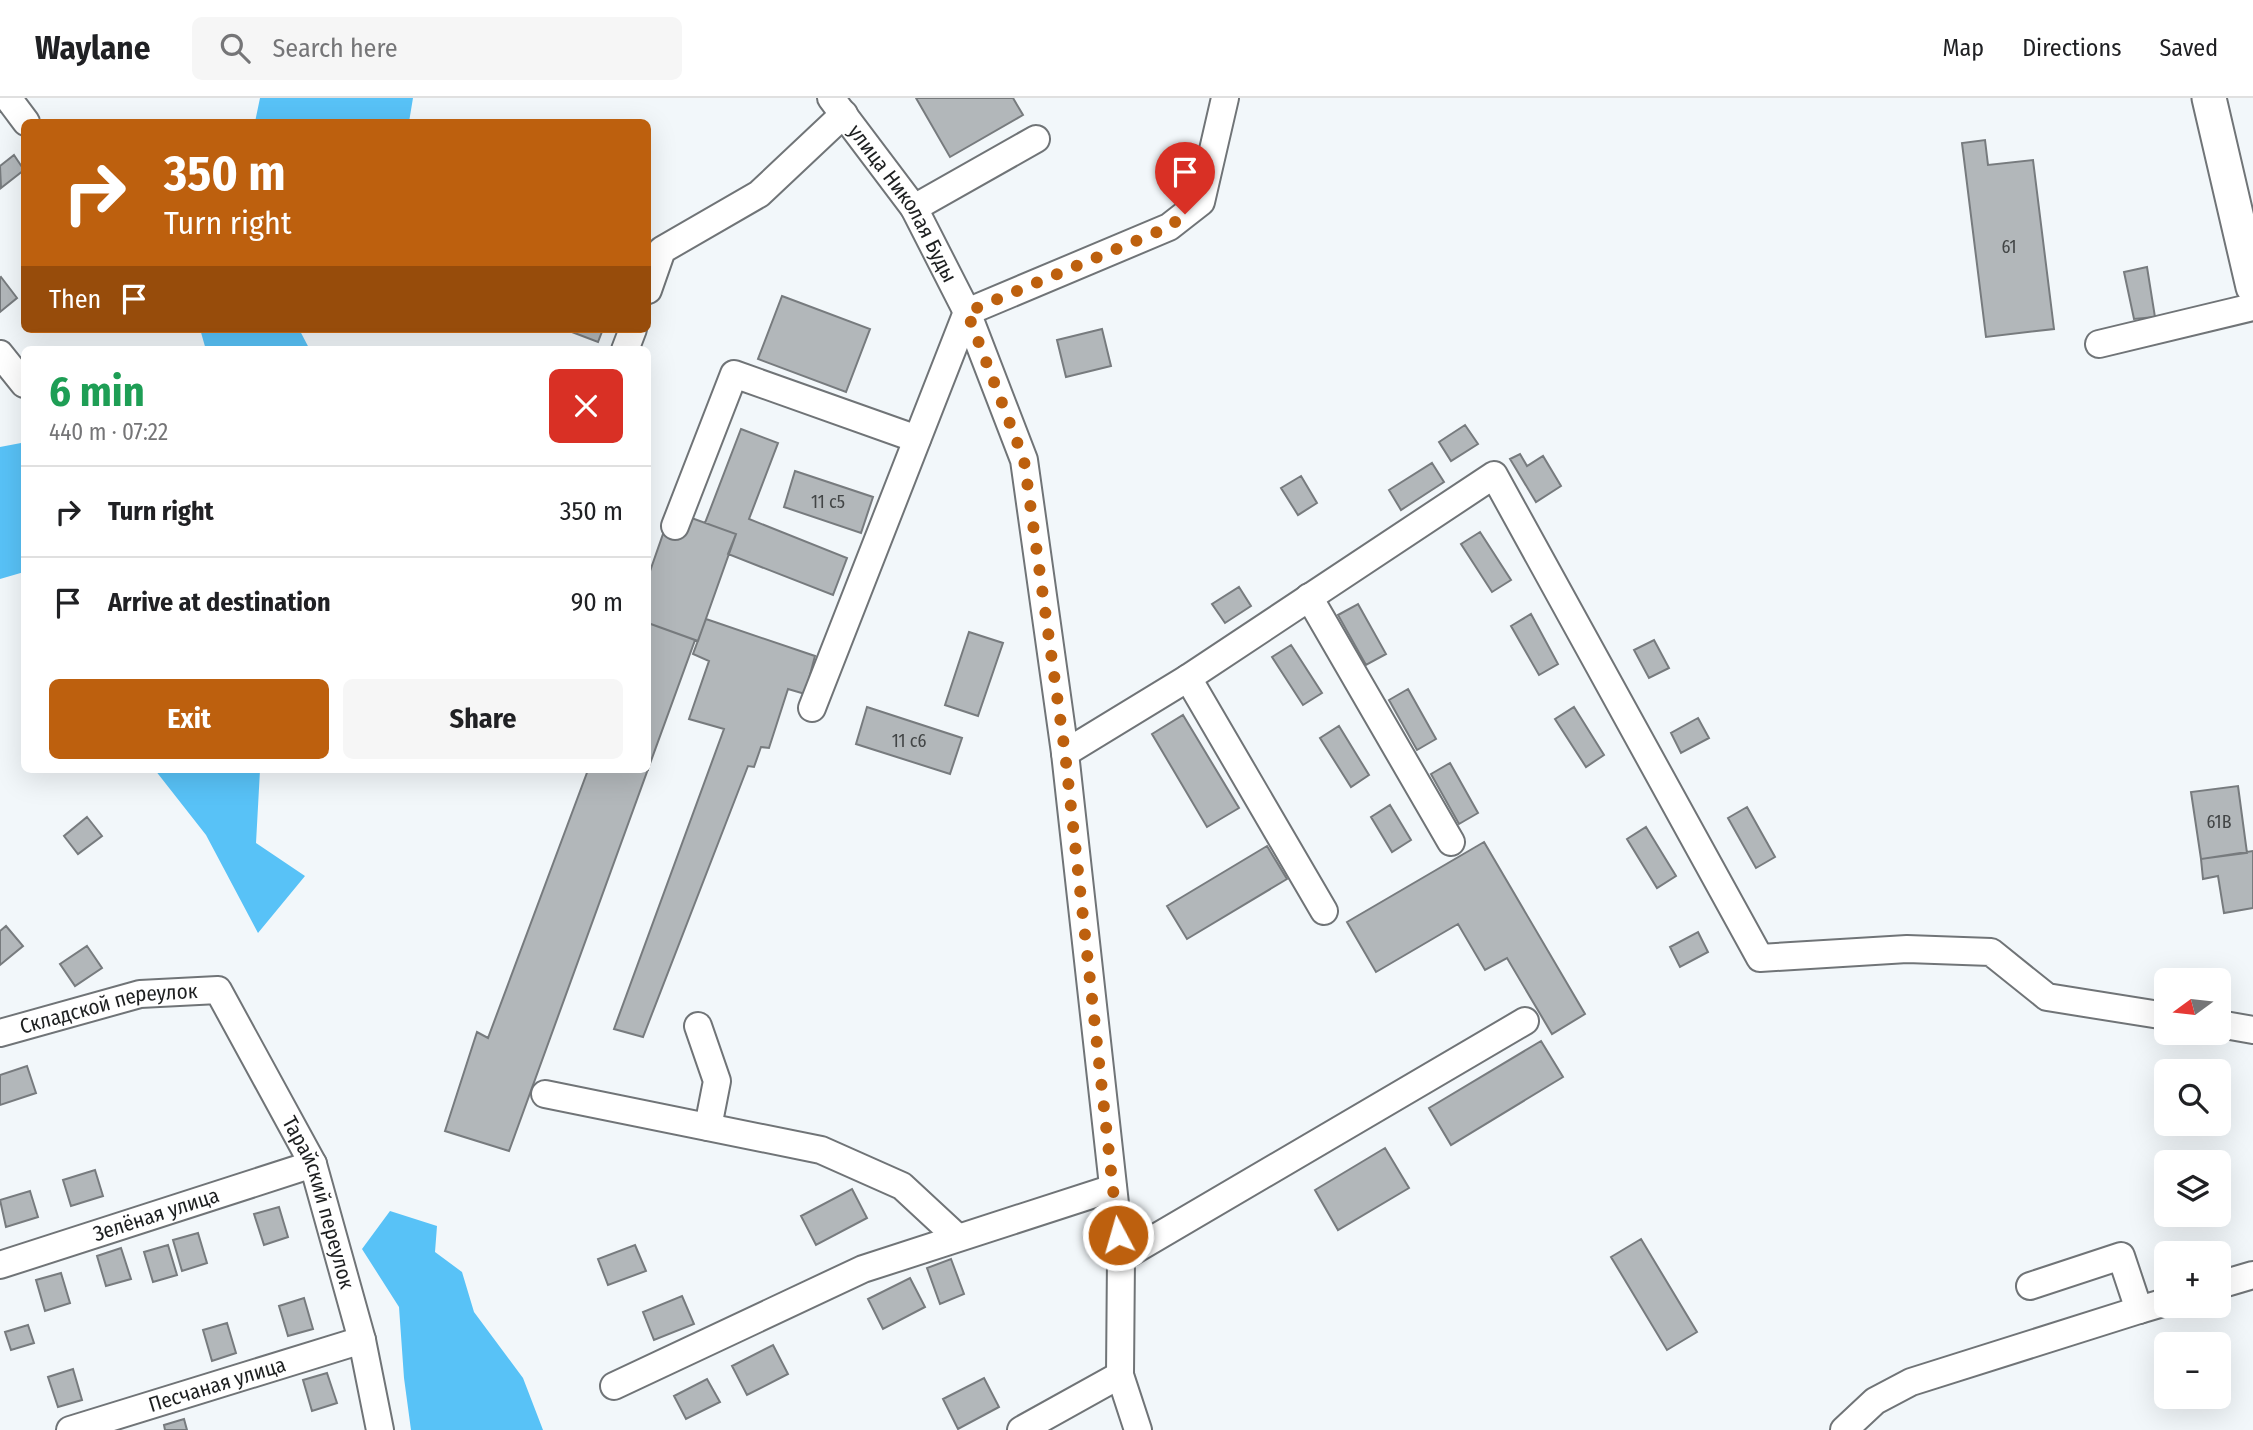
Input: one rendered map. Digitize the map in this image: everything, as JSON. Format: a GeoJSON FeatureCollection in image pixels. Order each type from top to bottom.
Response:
{"type":"FeatureCollection","features":[{"type":"Feature","properties":{"kind":"main road"},"geometry":{"type":"LineString","coordinates":[[2209,98],[2253,287]]}},
{"type":"Feature","properties":{"kind":"street"},"geometry":{"type":"LineString","coordinates":[[8,98],[24,119]]}},
{"type":"Feature","properties":{"kind":"street"},"geometry":{"type":"LineString","coordinates":[[812,708],[967,312],[1169,227],[1201,202],[1225,98]]}},
{"type":"Feature","properties":{"kind":"street"},"geometry":{"type":"LineString","coordinates":[[651,282],[663,250],[759,194],[838,106]]}},
{"type":"Feature","properties":{"kind":"street","name":"улица Николая Буды"},"geometry":{"type":"LineString","coordinates":[[838,106],[914,208],[967,312],[1024,460],[1065,753],[1121,1258],[1120,1375],[1138,1430]]}},
{"type":"Feature","properties":{"kind":"street"},"geometry":{"type":"LineString","coordinates":[[914,208],[1036,139]]}},
{"type":"Feature","properties":{"kind":"street"},"geometry":{"type":"LineString","coordinates":[[2099,344],[2253,307]]}},
{"type":"Feature","properties":{"kind":"street"},"geometry":{"type":"LineString","coordinates":[[0,354],[21,380]]}},
{"type":"Feature","properties":{"kind":"street"},"geometry":{"type":"LineString","coordinates":[[675,526],[734,373],[917,439]]}},
{"type":"Feature","properties":{"kind":"street"},"geometry":{"type":"LineString","coordinates":[[1065,753],[1188,678],[1494,475],[1760,958],[1907,949],[1991,952],[2046,997],[2154,1014]]}},
{"type":"Feature","properties":{"kind":"street"},"geometry":{"type":"LineString","coordinates":[[1309,597],[1451,842]]}},
{"type":"Feature","properties":{"kind":"street"},"geometry":{"type":"LineString","coordinates":[[1188,678],[1324,911]]}},
{"type":"Feature","properties":{"kind":"street","name":"Складской переулок"},"geometry":{"type":"LineString","coordinates":[[1,1031],[140,994],[218,990]]}},
{"type":"Feature","properties":{"kind":"street","name":"Тарайский переулок"},"geometry":{"type":"LineString","coordinates":[[218,990],[313,1164],[362,1340],[380,1430]]}},
{"type":"Feature","properties":{"kind":"street"},"geometry":{"type":"LineString","coordinates":[[1121,1258],[1525,1021]]}},
{"type":"Feature","properties":{"kind":"street"},"geometry":{"type":"LineString","coordinates":[[698,1026],[717,1081],[708,1127]]}},
{"type":"Feature","properties":{"kind":"street"},"geometry":{"type":"LineString","coordinates":[[2231,1026],[2253,1030]]}},
{"type":"Feature","properties":{"kind":"street"},"geometry":{"type":"LineString","coordinates":[[545,1094],[821,1150],[902,1186],[957,1237]]}},
{"type":"Feature","properties":{"kind":"street","name":"Зелёная улица"},"geometry":{"type":"LineString","coordinates":[[0,1265],[313,1164]]}},
{"type":"Feature","properties":{"kind":"street"},"geometry":{"type":"LineString","coordinates":[[614,1387],[863,1269],[1113,1188]]}},
{"type":"Feature","properties":{"kind":"street"},"geometry":{"type":"LineString","coordinates":[[2030,1286],[2121,1256],[2139,1311]]}},
{"type":"Feature","properties":{"kind":"street"},"geometry":{"type":"LineString","coordinates":[[2231,1282],[2253,1275]]}},
{"type":"Feature","properties":{"kind":"street"},"geometry":{"type":"LineString","coordinates":[[1844,1430],[1875,1401],[1911,1382],[2154,1306]]}},
{"type":"Feature","properties":{"kind":"street","name":"Песчаная улица"},"geometry":{"type":"LineString","coordinates":[[70,1430],[362,1340]]}},
{"type":"Feature","properties":{"kind":"street"},"geometry":{"type":"LineString","coordinates":[[1021,1430],[1120,1375]]}},
{"type":"Feature","properties":{"kind":"water"},"geometry":{"type":"Polygon","coordinates":[[[260,98],[413,98],[410,119],[256,119],[260,98]]]}},
{"type":"Feature","properties":{"kind":"water"},"geometry":{"type":"Polygon","coordinates":[[[201,333],[301,333],[308,346],[205,346],[201,333]]]}},
{"type":"Feature","properties":{"kind":"water"},"geometry":{"type":"Polygon","coordinates":[[[21,443],[21,573],[0,579],[0,447],[21,443]]]}},
{"type":"Feature","properties":{"kind":"water"},"geometry":{"type":"Polygon","coordinates":[[[157,773],[260,773],[256,843],[305,876],[258,933],[206,835],[157,773]]]}},
{"type":"Feature","properties":{"kind":"water"},"geometry":{"type":"Polygon","coordinates":[[[390,1211],[437,1226],[435,1252],[462,1272],[474,1312],[523,1378],[543,1430],[411,1430],[399,1307],[362,1249],[390,1211]]]}},
{"type":"Feature","properties":{"kind":"building"},"geometry":{"type":"Polygon","coordinates":[[[916,98],[1013,98],[1023,115],[950,157],[916,98]]]}},
{"type":"Feature","properties":{"kind":"building"},"geometry":{"type":"Polygon","coordinates":[[[1985,140],[1988,165],[2033,160],[2054,329],[1986,337],[1962,143],[1985,140]]]}},
{"type":"Feature","properties":{"kind":"building"},"geometry":{"type":"Polygon","coordinates":[[[14,155],[21,166],[21,172],[1,188],[0,166],[14,155]]]}},
{"type":"Feature","properties":{"kind":"building"},"geometry":{"type":"Polygon","coordinates":[[[2147,267],[2155,317],[2134,319],[2124,272],[2147,267]]]}},
{"type":"Feature","properties":{"kind":"building"},"geometry":{"type":"Polygon","coordinates":[[[0,278],[17,298],[0,312],[0,278]]]}},
{"type":"Feature","properties":{"kind":"building"},"geometry":{"type":"Polygon","coordinates":[[[782,296],[870,329],[846,392],[758,359],[782,296]]]}},
{"type":"Feature","properties":{"kind":"building"},"geometry":{"type":"Polygon","coordinates":[[[1102,329],[1111,366],[1066,377],[1057,340],[1102,329]]]}},
{"type":"Feature","properties":{"kind":"building"},"geometry":{"type":"Polygon","coordinates":[[[574,333],[601,333],[598,342],[574,333]]]}},
{"type":"Feature","properties":{"kind":"building"},"geometry":{"type":"Polygon","coordinates":[[[1465,425],[1478,444],[1451,461],[1439,442],[1465,425]]]}},
{"type":"Feature","properties":{"kind":"building"},"geometry":{"type":"Polygon","coordinates":[[[741,429],[778,443],[749,519],[847,558],[833,595],[728,554],[736,534],[705,523],[741,429]]]}},
{"type":"Feature","properties":{"kind":"building"},"geometry":{"type":"Polygon","coordinates":[[[1520,454],[1527,466],[1543,456],[1561,486],[1536,502],[1510,459],[1520,454]]]}},
{"type":"Feature","properties":{"kind":"building"},"geometry":{"type":"Polygon","coordinates":[[[1432,463],[1444,482],[1401,510],[1389,490],[1432,463]]]}},
{"type":"Feature","properties":{"kind":"building"},"geometry":{"type":"Polygon","coordinates":[[[795,471],[873,497],[861,533],[784,507],[795,471]]]}},
{"type":"Feature","properties":{"kind":"building"},"geometry":{"type":"Polygon","coordinates":[[[1301,476],[1317,503],[1298,515],[1281,488],[1301,476]]]}},
{"type":"Feature","properties":{"kind":"building"},"geometry":{"type":"Polygon","coordinates":[[[686,516],[736,534],[698,641],[651,624],[651,568],[663,534],[678,539],[686,516]]]}},
{"type":"Feature","properties":{"kind":"building"},"geometry":{"type":"Polygon","coordinates":[[[1480,532],[1511,580],[1492,592],[1461,544],[1480,532]]]}},
{"type":"Feature","properties":{"kind":"building"},"geometry":{"type":"Polygon","coordinates":[[[1239,587],[1251,606],[1225,623],[1212,604],[1239,587]]]}},
{"type":"Feature","properties":{"kind":"building"},"geometry":{"type":"Polygon","coordinates":[[[1358,604],[1386,654],[1366,665],[1338,615],[1358,604]]]}},
{"type":"Feature","properties":{"kind":"building"},"geometry":{"type":"Polygon","coordinates":[[[1531,614],[1558,664],[1539,675],[1511,626],[1531,614]]]}},
{"type":"Feature","properties":{"kind":"building"},"geometry":{"type":"Polygon","coordinates":[[[706,619],[815,656],[805,694],[788,689],[769,748],[761,747],[754,767],[748,766],[643,1037],[614,1029],[724,729],[689,719],[709,661],[693,654],[706,619]]]}},
{"type":"Feature","properties":{"kind":"building"},"geometry":{"type":"Polygon","coordinates":[[[651,624],[695,640],[651,761],[651,624]]]}},
{"type":"Feature","properties":{"kind":"building"},"geometry":{"type":"Polygon","coordinates":[[[969,632],[1003,643],[978,716],[945,705],[969,632]]]}},
{"type":"Feature","properties":{"kind":"building"},"geometry":{"type":"Polygon","coordinates":[[[1654,640],[1669,668],[1649,678],[1634,650],[1654,640]]]}},
{"type":"Feature","properties":{"kind":"building"},"geometry":{"type":"Polygon","coordinates":[[[1291,645],[1322,693],[1303,705],[1272,657],[1291,645]]]}},
{"type":"Feature","properties":{"kind":"building"},"geometry":{"type":"Polygon","coordinates":[[[1408,689],[1436,739],[1417,750],[1389,700],[1408,689]]]}},
{"type":"Feature","properties":{"kind":"building"},"geometry":{"type":"Polygon","coordinates":[[[867,707],[962,738],[950,774],[856,744],[867,707]]]}},
{"type":"Feature","properties":{"kind":"building"},"geometry":{"type":"Polygon","coordinates":[[[1574,707],[1604,755],[1586,767],[1555,719],[1574,707]]]}},
{"type":"Feature","properties":{"kind":"building"},"geometry":{"type":"Polygon","coordinates":[[[1183,715],[1239,808],[1207,827],[1152,734],[1183,715]]]}},
{"type":"Feature","properties":{"kind":"building"},"geometry":{"type":"Polygon","coordinates":[[[1698,718],[1709,738],[1681,753],[1671,733],[1698,718]]]}},
{"type":"Feature","properties":{"kind":"building"},"geometry":{"type":"Polygon","coordinates":[[[1339,726],[1369,775],[1351,787],[1320,738],[1339,726]]]}},
{"type":"Feature","properties":{"kind":"building"},"geometry":{"type":"Polygon","coordinates":[[[1450,763],[1478,813],[1459,824],[1431,774],[1450,763]]]}},
{"type":"Feature","properties":{"kind":"building"},"geometry":{"type":"Polygon","coordinates":[[[587,773],[647,773],[509,1151],[445,1131],[477,1032],[488,1038],[587,773]]]}},
{"type":"Feature","properties":{"kind":"building"},"geometry":{"type":"Polygon","coordinates":[[[2238,786],[2247,853],[2201,859],[2191,792],[2238,786]]]}},
{"type":"Feature","properties":{"kind":"building"},"geometry":{"type":"Polygon","coordinates":[[[1390,805],[1411,840],[1392,852],[1371,817],[1390,805]]]}},
{"type":"Feature","properties":{"kind":"building"},"geometry":{"type":"Polygon","coordinates":[[[1747,807],[1775,857],[1756,868],[1728,818],[1747,807]]]}},
{"type":"Feature","properties":{"kind":"building"},"geometry":{"type":"Polygon","coordinates":[[[87,817],[102,836],[78,854],[64,836],[87,817]]]}},
{"type":"Feature","properties":{"kind":"building"},"geometry":{"type":"Polygon","coordinates":[[[1646,827],[1676,876],[1657,888],[1627,839],[1646,827]]]}},
{"type":"Feature","properties":{"kind":"building"},"geometry":{"type":"Polygon","coordinates":[[[1484,842],[1585,1014],[1552,1034],[1507,958],[1485,970],[1458,924],[1376,972],[1347,922],[1484,842]]]}},
{"type":"Feature","properties":{"kind":"building"},"geometry":{"type":"Polygon","coordinates":[[[1267,846],[1287,879],[1187,939],[1167,906],[1267,846]]]}},
{"type":"Feature","properties":{"kind":"building"},"geometry":{"type":"Polygon","coordinates":[[[2253,851],[2253,908],[2224,913],[2218,876],[2203,879],[2201,859],[2253,851]]]}},
{"type":"Feature","properties":{"kind":"building"},"geometry":{"type":"Polygon","coordinates":[[[6,926],[23,946],[0,965],[0,931],[6,926]]]}},
{"type":"Feature","properties":{"kind":"building"},"geometry":{"type":"Polygon","coordinates":[[[1698,932],[1708,952],[1680,967],[1670,947],[1698,932]]]}},
{"type":"Feature","properties":{"kind":"building"},"geometry":{"type":"Polygon","coordinates":[[[87,946],[102,968],[75,986],[60,964],[87,946]]]}},
{"type":"Feature","properties":{"kind":"building"},"geometry":{"type":"Polygon","coordinates":[[[1541,1041],[1563,1077],[1451,1145],[1429,1108],[1541,1041]]]}},
{"type":"Feature","properties":{"kind":"building"},"geometry":{"type":"Polygon","coordinates":[[[27,1066],[36,1093],[0,1105],[0,1075],[27,1066]]]}},
{"type":"Feature","properties":{"kind":"building"},"geometry":{"type":"Polygon","coordinates":[[[1385,1148],[1409,1188],[1338,1230],[1315,1190],[1385,1148]]]}},
{"type":"Feature","properties":{"kind":"building"},"geometry":{"type":"Polygon","coordinates":[[[95,1170],[103,1196],[71,1206],[63,1180],[95,1170]]]}},
{"type":"Feature","properties":{"kind":"building"},"geometry":{"type":"Polygon","coordinates":[[[852,1189],[867,1218],[816,1245],[801,1216],[852,1189]]]}},
{"type":"Feature","properties":{"kind":"building"},"geometry":{"type":"Polygon","coordinates":[[[30,1191],[38,1217],[6,1227],[0,1200],[30,1191]]]}},
{"type":"Feature","properties":{"kind":"building"},"geometry":{"type":"Polygon","coordinates":[[[279,1207],[288,1237],[264,1245],[254,1214],[279,1207]]]}},
{"type":"Feature","properties":{"kind":"building"},"geometry":{"type":"Polygon","coordinates":[[[198,1233],[207,1263],[182,1271],[173,1240],[198,1233]]]}},
{"type":"Feature","properties":{"kind":"building"},"geometry":{"type":"Polygon","coordinates":[[[1641,1239],[1697,1332],[1667,1350],[1611,1257],[1641,1239]]]}},
{"type":"Feature","properties":{"kind":"building"},"geometry":{"type":"Polygon","coordinates":[[[168,1245],[177,1275],[153,1282],[144,1252],[168,1245]]]}},
{"type":"Feature","properties":{"kind":"building"},"geometry":{"type":"Polygon","coordinates":[[[635,1245],[646,1271],[608,1285],[598,1259],[635,1245]]]}},
{"type":"Feature","properties":{"kind":"building"},"geometry":{"type":"Polygon","coordinates":[[[121,1248],[131,1279],[106,1286],[97,1256],[121,1248]]]}},
{"type":"Feature","properties":{"kind":"building"},"geometry":{"type":"Polygon","coordinates":[[[951,1259],[964,1294],[940,1304],[927,1268],[951,1259]]]}},
{"type":"Feature","properties":{"kind":"building"},"geometry":{"type":"Polygon","coordinates":[[[61,1273],[70,1303],[45,1311],[36,1280],[61,1273]]]}},
{"type":"Feature","properties":{"kind":"building"},"geometry":{"type":"Polygon","coordinates":[[[910,1278],[925,1307],[883,1329],[868,1299],[910,1278]]]}},
{"type":"Feature","properties":{"kind":"building"},"geometry":{"type":"Polygon","coordinates":[[[682,1296],[694,1324],[654,1340],[643,1312],[682,1296]]]}},
{"type":"Feature","properties":{"kind":"building"},"geometry":{"type":"Polygon","coordinates":[[[304,1298],[313,1329],[288,1336],[279,1306],[304,1298]]]}},
{"type":"Feature","properties":{"kind":"building"},"geometry":{"type":"Polygon","coordinates":[[[227,1323],[236,1353],[212,1361],[203,1330],[227,1323]]]}},
{"type":"Feature","properties":{"kind":"building"},"geometry":{"type":"Polygon","coordinates":[[[28,1325],[34,1343],[11,1350],[5,1332],[28,1325]]]}},
{"type":"Feature","properties":{"kind":"building"},"geometry":{"type":"Polygon","coordinates":[[[773,1345],[788,1374],[747,1395],[732,1366],[773,1345]]]}},
{"type":"Feature","properties":{"kind":"building"},"geometry":{"type":"Polygon","coordinates":[[[73,1369],[82,1400],[58,1407],[48,1377],[73,1369]]]}},
{"type":"Feature","properties":{"kind":"building"},"geometry":{"type":"Polygon","coordinates":[[[327,1373],[337,1403],[312,1411],[303,1380],[327,1373]]]}},
{"type":"Feature","properties":{"kind":"building"},"geometry":{"type":"Polygon","coordinates":[[[984,1378],[999,1407],[958,1429],[943,1399],[984,1378]]]}},
{"type":"Feature","properties":{"kind":"building"},"geometry":{"type":"Polygon","coordinates":[[[707,1379],[720,1402],[686,1419],[674,1396],[707,1379]]]}},
{"type":"Feature","properties":{"kind":"building"},"geometry":{"type":"Polygon","coordinates":[[[184,1419],[187,1430],[165,1430],[164,1425],[184,1419]]]}},
{"type":"Feature","properties":{"kind":"route"},"geometry":{"type":"LineString","coordinates":[[1118,1235],[1065,753],[1024,460],[967,312],[1169,227],[1185,214]]}}]}
